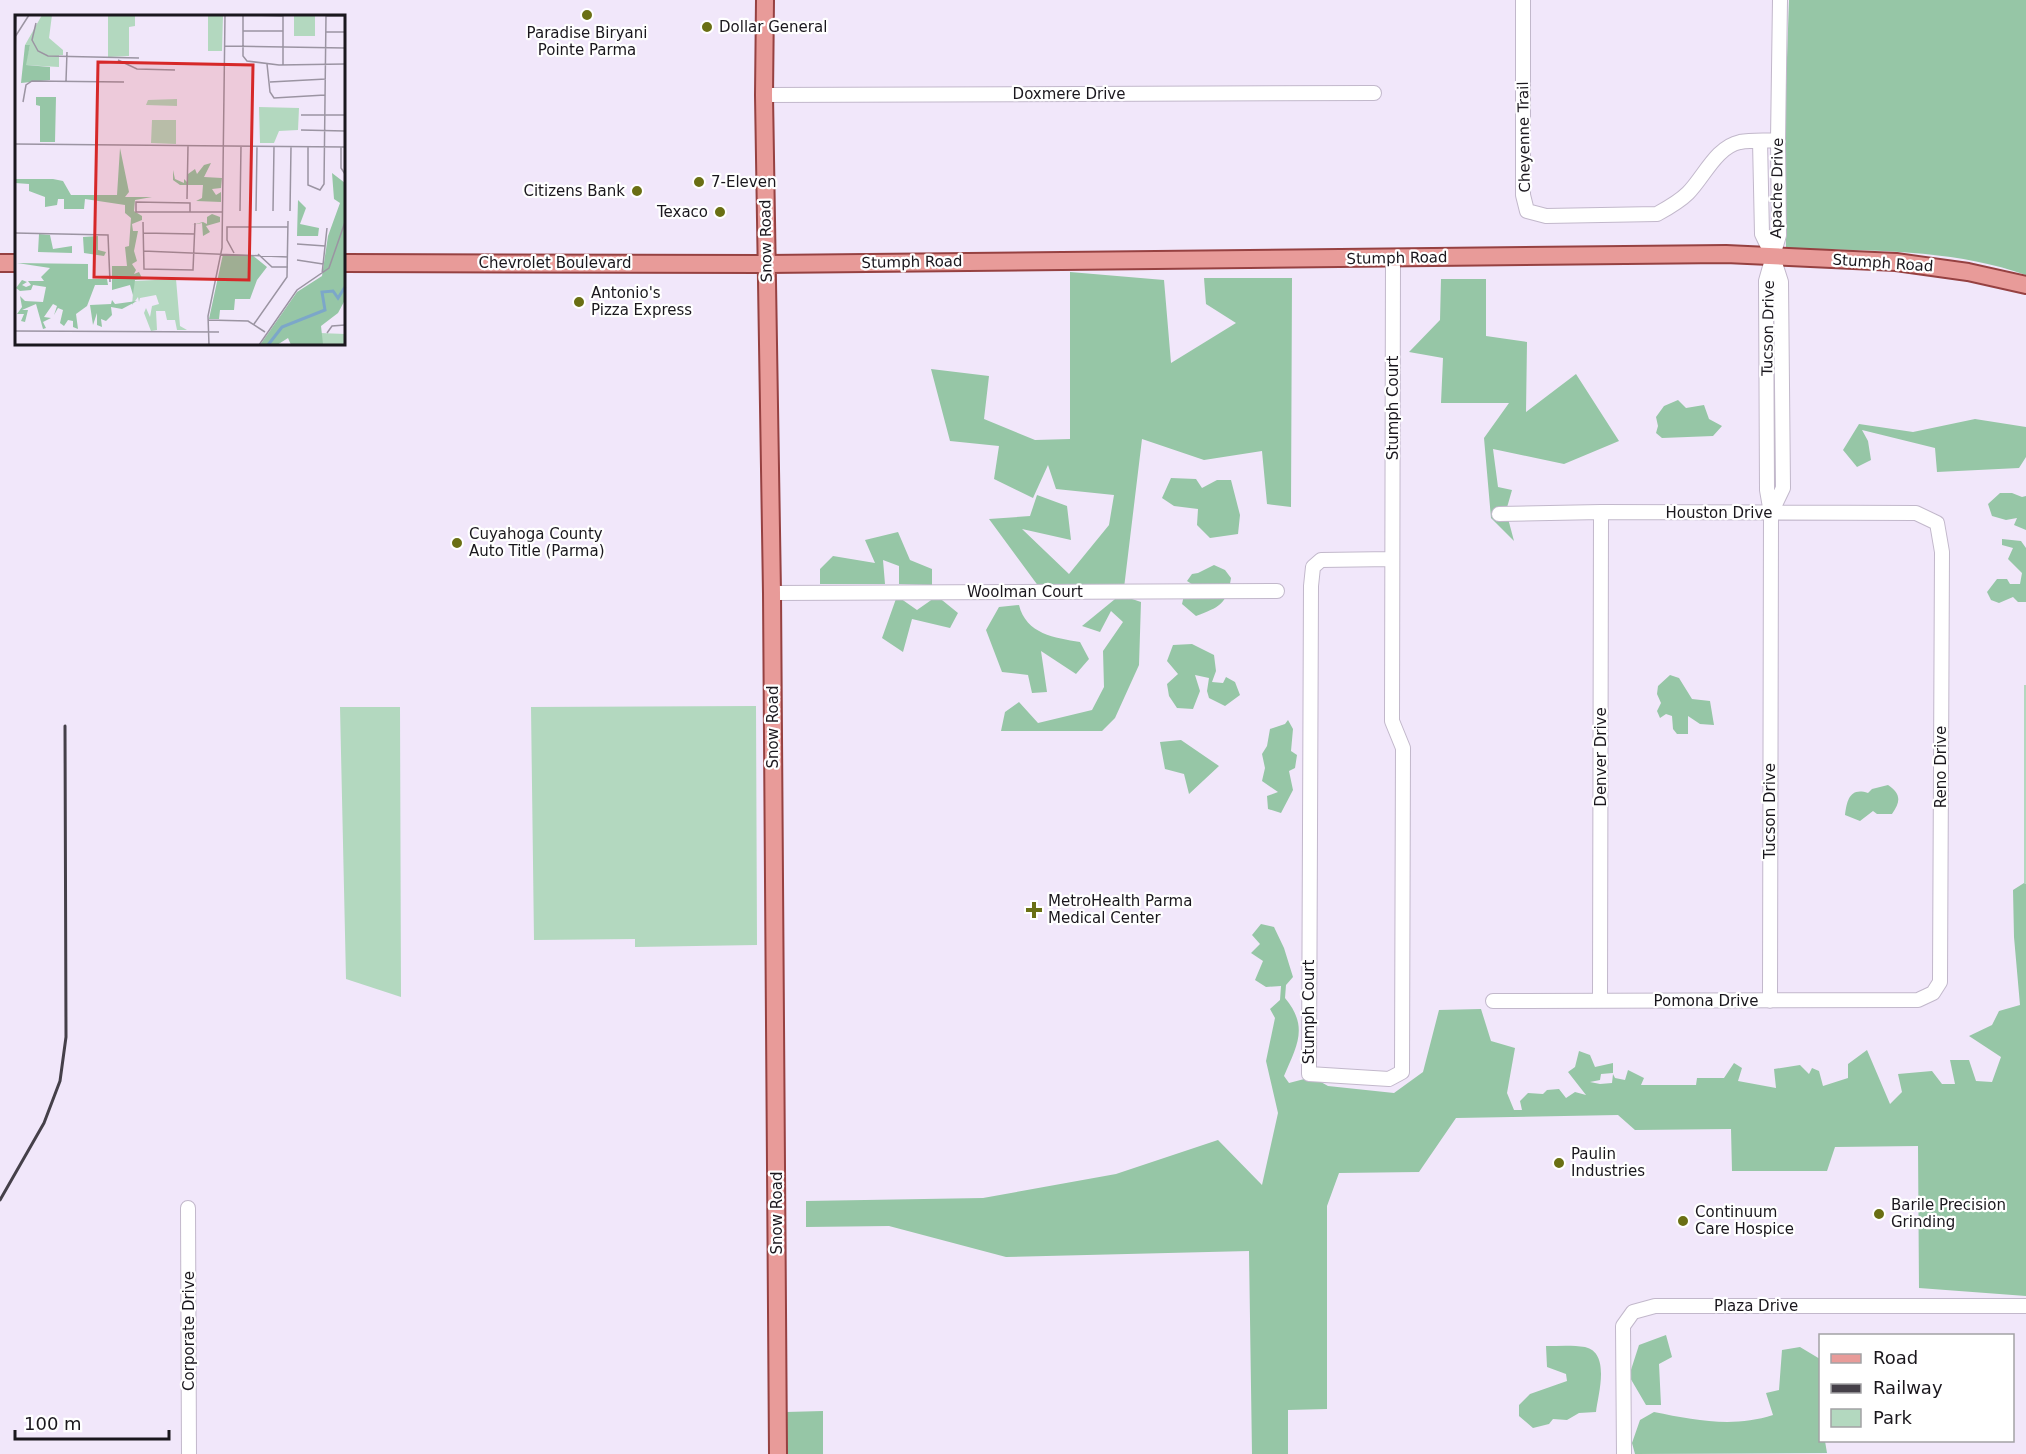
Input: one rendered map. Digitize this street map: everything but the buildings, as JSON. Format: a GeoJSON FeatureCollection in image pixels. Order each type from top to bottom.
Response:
{"type":"FeatureCollection","features":[{"type":"Feature","properties":{"kind":"main road","name":"Snow Road"},"geometry":{"type":"LineString","coordinates":[[765,0],[764,94],[772,593],[778,1454]]}},
{"type":"Feature","properties":{"kind":"main road","name":"Stumph Road"},"geometry":{"type":"LineString","coordinates":[[767,264],[1701,254],[1896,262],[1968,272],[2026,285]]}},
{"type":"Feature","properties":{"kind":"main road","name":"Chevrolet Boulevard"},"geometry":{"type":"LineString","coordinates":[[345,263],[767,264]]}},
{"type":"Feature","properties":{"kind":"street","name":"Cheyenne Trail"},"geometry":{"type":"LineString","coordinates":[[1523,0],[1523,195],[1527,211],[1546,216],[1657,214],[1687,194],[1712,162],[1724,151],[1739,142],[1778,140]]}},
{"type":"Feature","properties":{"kind":"street","name":"Apache Drive"},"geometry":{"type":"LineString","coordinates":[[1773,257],[1779,235],[1780,0]]}},
{"type":"Feature","properties":{"kind":"street","name":"Doxmere Drive"},"geometry":{"type":"LineString","coordinates":[[764,94],[1374,93]]}},
{"type":"Feature","properties":{"kind":"street","name":"Apache Drive"},"geometry":{"type":"LineString","coordinates":[[1760,141],[1762,234],[1773,257]]}},
{"type":"Feature","properties":{"kind":"street","name":"Tucson Drive"},"geometry":{"type":"LineString","coordinates":[[1770,1001],[1771,513],[1767,490],[1766,281],[1773,257]]}},
{"type":"Feature","properties":{"kind":"street","name":"Stumph Court"},"geometry":{"type":"LineString","coordinates":[[1392,559],[1321,560],[1313,567],[1311,586],[1309,1074],[1389,1079],[1402,1072],[1403,747],[1392,721],[1393,258]]}},
{"type":"Feature","properties":{"kind":"street","name":"Denver Drive"},"geometry":{"type":"LineString","coordinates":[[1600,1001],[1601,512]]}},
{"type":"Feature","properties":{"kind":"street","name":"Houston Drive"},"geometry":{"type":"LineString","coordinates":[[1499,514],[1916,513],[1936,523]]}},
{"type":"Feature","properties":{"kind":"street","name":"Reno Drive"},"geometry":{"type":"LineString","coordinates":[[1918,1000],[1932,993],[1940,982],[1942,552],[1936,523]]}},
{"type":"Feature","properties":{"kind":"street","name":"Woolman Court"},"geometry":{"type":"LineString","coordinates":[[772,593],[1277,591]]}},
{"type":"Feature","properties":{"kind":"street","name":"Pomona Drive"},"geometry":{"type":"LineString","coordinates":[[1493,1001],[1918,1000]]}},
{"type":"Feature","properties":{"kind":"street","name":"Corporate Drive"},"geometry":{"type":"LineString","coordinates":[[188,1208],[189,1454]]}},
{"type":"Feature","properties":{"kind":"street","name":"Plaza Drive"},"geometry":{"type":"LineString","coordinates":[[1624,1454],[1623,1326],[1634,1312],[1654,1306],[2026,1306]]}},
{"type":"Feature","properties":{"kind":"green space"},"geometry":{"type":"Polygon","coordinates":[[[1789,0],[2026,0],[2026,275],[1997,266],[1937,255],[1786,248],[1784,143],[1789,0]]]}},
{"type":"Feature","properties":{"kind":"green space"},"geometry":{"type":"Polygon","coordinates":[[[1070,272],[1164,280],[1171,363],[1236,323],[1206,304],[1204,278],[1292,278],[1291,507],[1267,504],[1262,451],[1204,460],[1142,439],[1124,588],[1039,587],[989,519],[1030,516],[1037,495],[1067,506],[1071,540],[1022,529],[1069,574],[1109,525],[1114,495],[1056,489],[1048,465],[1033,498],[994,479],[999,446],[950,441],[931,369],[989,376],[984,419],[1035,440],[1070,439],[1070,272]]]}},
{"type":"Feature","properties":{"kind":"green space"},"geometry":{"type":"Polygon","coordinates":[[[1441,279],[1486,279],[1486,336],[1527,342],[1526,412],[1576,374],[1619,441],[1564,464],[1493,449],[1498,487],[1512,490],[1506,511],[1514,541],[1491,518],[1484,438],[1509,403],[1441,403],[1443,358],[1409,352],[1440,320],[1441,279]]]}},
{"type":"Feature","properties":{"kind":"green space"},"geometry":{"type":"Polygon","coordinates":[[[1678,400],[1686,408],[1704,405],[1709,419],[1722,426],[1713,436],[1662,438],[1656,433],[1658,426],[1656,417],[1664,406],[1678,400]]]}},
{"type":"Feature","properties":{"kind":"green space"},"geometry":{"type":"Polygon","coordinates":[[[1975,419],[2026,427],[2026,457],[2019,468],[1937,472],[1935,448],[1862,430],[1868,441],[1871,460],[1857,467],[1843,450],[1859,424],[1913,432],[1975,419]]]}},
{"type":"Feature","properties":{"kind":"green space"},"geometry":{"type":"Polygon","coordinates":[[[1171,478],[1196,479],[1202,488],[1217,480],[1231,480],[1240,515],[1238,534],[1210,538],[1197,525],[1198,509],[1174,506],[1162,498],[1171,478]]]}},
{"type":"Feature","properties":{"kind":"green space"},"geometry":{"type":"Polygon","coordinates":[[[2000,493],[2026,496],[2026,530],[2014,525],[2017,518],[2006,520],[1992,516],[1988,504],[2000,493]]]}},
{"type":"Feature","properties":{"kind":"green space"},"geometry":{"type":"Polygon","coordinates":[[[898,532],[910,560],[932,569],[932,585],[899,584],[899,566],[883,560],[885,584],[820,584],[820,569],[833,556],[875,563],[865,540],[898,532]]]}},
{"type":"Feature","properties":{"kind":"green space"},"geometry":{"type":"Polygon","coordinates":[[[2002,539],[2021,541],[2026,548],[2026,602],[2018,602],[2013,597],[1999,603],[1991,600],[1987,592],[1997,579],[2007,579],[2010,584],[2020,584],[2022,573],[2008,559],[2013,548],[2002,545],[2002,539]]]}},
{"type":"Feature","properties":{"kind":"green space"},"geometry":{"type":"Polygon","coordinates":[[[1214,565],[1225,570],[1231,578],[1227,594],[1221,604],[1196,616],[1182,604],[1185,591],[1198,588],[1187,581],[1192,574],[1214,565]]]}},
{"type":"Feature","properties":{"kind":"green space"},"geometry":{"type":"Polygon","coordinates":[[[1120,595],[1141,602],[1139,665],[1115,718],[1102,731],[1001,731],[1005,712],[1019,702],[1038,723],[1092,710],[1104,687],[1103,651],[1123,622],[1111,611],[1100,632],[1082,626],[1120,595]]]}},
{"type":"Feature","properties":{"kind":"green space"},"geometry":{"type":"Polygon","coordinates":[[[897,596],[917,610],[937,596],[958,613],[950,628],[912,619],[903,652],[882,638],[897,596]]]}},
{"type":"Feature","properties":{"kind":"green space"},"geometry":{"type":"Polygon","coordinates":[[[1019,605],[1023,615],[1035,628],[1061,639],[1080,642],[1089,659],[1076,674],[1041,651],[1047,692],[1032,693],[1028,675],[1002,672],[986,630],[999,607],[1019,605]]]}},
{"type":"Feature","properties":{"kind":"green space"},"geometry":{"type":"Polygon","coordinates":[[[1192,644],[1214,655],[1216,671],[1212,682],[1223,683],[1226,677],[1235,682],[1240,695],[1225,706],[1209,698],[1207,691],[1209,678],[1195,675],[1200,691],[1193,709],[1177,708],[1169,696],[1167,684],[1178,674],[1167,661],[1173,645],[1192,644]]]}},
{"type":"Feature","properties":{"kind":"green space"},"geometry":{"type":"Polygon","coordinates":[[[1670,675],[1679,678],[1692,699],[1710,701],[1714,725],[1700,724],[1688,716],[1688,734],[1677,734],[1673,729],[1672,716],[1666,714],[1660,718],[1657,711],[1661,703],[1657,694],[1658,686],[1670,675]]]}},
{"type":"Feature","properties":{"kind":"green space"},"geometry":{"type":"Polygon","coordinates":[[[2024,685],[2026,685],[2026,884],[2024,883],[2024,685]]]}},
{"type":"Feature","properties":{"kind":"green space"},"geometry":{"type":"Polygon","coordinates":[[[756,706],[757,945],[635,947],[635,939],[534,940],[531,707],[756,706]]]}},
{"type":"Feature","properties":{"kind":"green space"},"geometry":{"type":"Polygon","coordinates":[[[340,707],[400,707],[401,997],[346,979],[340,707]]]}},
{"type":"Feature","properties":{"kind":"green space"},"geometry":{"type":"Polygon","coordinates":[[[1288,720],[1293,729],[1291,751],[1297,755],[1295,768],[1289,771],[1293,790],[1281,813],[1268,809],[1267,796],[1278,792],[1262,781],[1265,768],[1262,754],[1267,746],[1270,729],[1285,724],[1288,720]]]}},
{"type":"Feature","properties":{"kind":"green space"},"geometry":{"type":"Polygon","coordinates":[[[1181,740],[1219,766],[1189,794],[1184,774],[1165,769],[1160,742],[1181,740]]]}},
{"type":"Feature","properties":{"kind":"green space"},"geometry":{"type":"Polygon","coordinates":[[[1888,785],[1898,798],[1892,814],[1877,814],[1873,811],[1860,821],[1845,815],[1848,800],[1853,793],[1868,793],[1872,789],[1888,785]]]}},
{"type":"Feature","properties":{"kind":"green space"},"geometry":{"type":"Polygon","coordinates":[[[2026,884],[2026,1296],[1919,1288],[1918,1146],[1835,1147],[1827,1171],[1732,1171],[1731,1129],[1635,1130],[1618,1115],[1456,1118],[1419,1172],[1339,1173],[1327,1206],[1327,1409],[1288,1410],[1288,1454],[1252,1454],[1249,1251],[1006,1257],[889,1226],[806,1227],[806,1201],[983,1198],[1116,1174],[1218,1140],[1262,1185],[1278,1113],[1266,1061],[1275,1018],[1270,1009],[1280,1000],[1281,986],[1266,987],[1255,980],[1263,961],[1251,953],[1260,944],[1252,935],[1261,924],[1274,927],[1284,948],[1293,977],[1286,985],[1285,998],[1297,1018],[1299,1027],[1293,1055],[1284,1076],[1289,1083],[1312,1077],[1328,1086],[1394,1093],[1423,1072],[1439,1010],[1481,1009],[1491,1041],[1515,1048],[1507,1093],[1514,1110],[1522,1110],[1520,1101],[1528,1093],[1543,1094],[1547,1090],[1559,1089],[1566,1098],[1575,1092],[1586,1095],[1568,1072],[1575,1067],[1579,1051],[1590,1055],[1595,1067],[1613,1063],[1613,1073],[1601,1074],[1600,1080],[1590,1082],[1600,1084],[1612,1083],[1613,1074],[1615,1078],[1625,1080],[1628,1070],[1644,1078],[1641,1085],[1696,1085],[1697,1078],[1724,1078],[1734,1063],[1742,1068],[1738,1081],[1776,1088],[1774,1069],[1800,1065],[1809,1074],[1812,1068],[1819,1071],[1823,1086],[1848,1078],[1848,1064],[1867,1050],[1890,1104],[1902,1092],[1898,1074],[1932,1071],[1942,1084],[1955,1084],[1950,1060],[1969,1060],[1976,1081],[1992,1082],[2001,1057],[1969,1036],[1992,1025],[1999,1011],[2020,1005],[2014,937],[2013,890],[2026,884]]]}},
{"type":"Feature","properties":{"kind":"green space"},"geometry":{"type":"Polygon","coordinates":[[[1666,1335],[1672,1357],[1659,1364],[1661,1405],[1646,1405],[1629,1376],[1639,1345],[1666,1335]]]}},
{"type":"Feature","properties":{"kind":"green space"},"geometry":{"type":"Polygon","coordinates":[[[1546,1346],[1580,1346],[1593,1351],[1600,1365],[1599,1395],[1596,1412],[1579,1413],[1567,1420],[1553,1419],[1549,1424],[1533,1428],[1519,1416],[1519,1405],[1530,1394],[1567,1381],[1566,1374],[1547,1367],[1546,1346]]]}},
{"type":"Feature","properties":{"kind":"green space"},"geometry":{"type":"Polygon","coordinates":[[[1800,1347],[1819,1358],[1819,1442],[1825,1442],[1827,1453],[1635,1454],[1632,1443],[1640,1420],[1654,1412],[1699,1420],[1728,1422],[1773,1415],[1766,1393],[1779,1390],[1782,1350],[1800,1347]]]}},
{"type":"Feature","properties":{"kind":"green space"},"geometry":{"type":"Polygon","coordinates":[[[823,1411],[823,1454],[786,1454],[786,1412],[823,1411]]]}},
{"type":"Feature","properties":{"kind":"railway"},"geometry":{"type":"LineString","coordinates":[[0,1200],[44,1123],[60,1081],[66,1037],[65,726]]}},
{"type":"Feature","properties":{"kind":"place","name":"Paradise Biryani Pointe Parma"},"geometry":{"type":"Point","coordinates":[587,15]}},
{"type":"Feature","properties":{"kind":"place","name":"Dollar General"},"geometry":{"type":"Point","coordinates":[707,27]}},
{"type":"Feature","properties":{"kind":"place","name":"7-Eleven"},"geometry":{"type":"Point","coordinates":[699,182]}},
{"type":"Feature","properties":{"kind":"place","name":"Citizens Bank"},"geometry":{"type":"Point","coordinates":[637,191]}},
{"type":"Feature","properties":{"kind":"place","name":"Texaco"},"geometry":{"type":"Point","coordinates":[720,212]}},
{"type":"Feature","properties":{"kind":"place","name":"Antonio's Pizza Express"},"geometry":{"type":"Point","coordinates":[579,302]}},
{"type":"Feature","properties":{"kind":"place","name":"Cuyahoga County Auto Title (Parma)"},"geometry":{"type":"Point","coordinates":[457,543]}},
{"type":"Feature","properties":{"kind":"place","name":"MetroHealth Parma Medical Center"},"geometry":{"type":"Point","coordinates":[1034,910]}},
{"type":"Feature","properties":{"kind":"place","name":"Paulin Industries"},"geometry":{"type":"Point","coordinates":[1559,1163]}},
{"type":"Feature","properties":{"kind":"place","name":"Barile Precision Grinding"},"geometry":{"type":"Point","coordinates":[1879,1214]}},
{"type":"Feature","properties":{"kind":"place","name":"Continuum Care Hospice"},"geometry":{"type":"Point","coordinates":[1683,1221]}}]}
